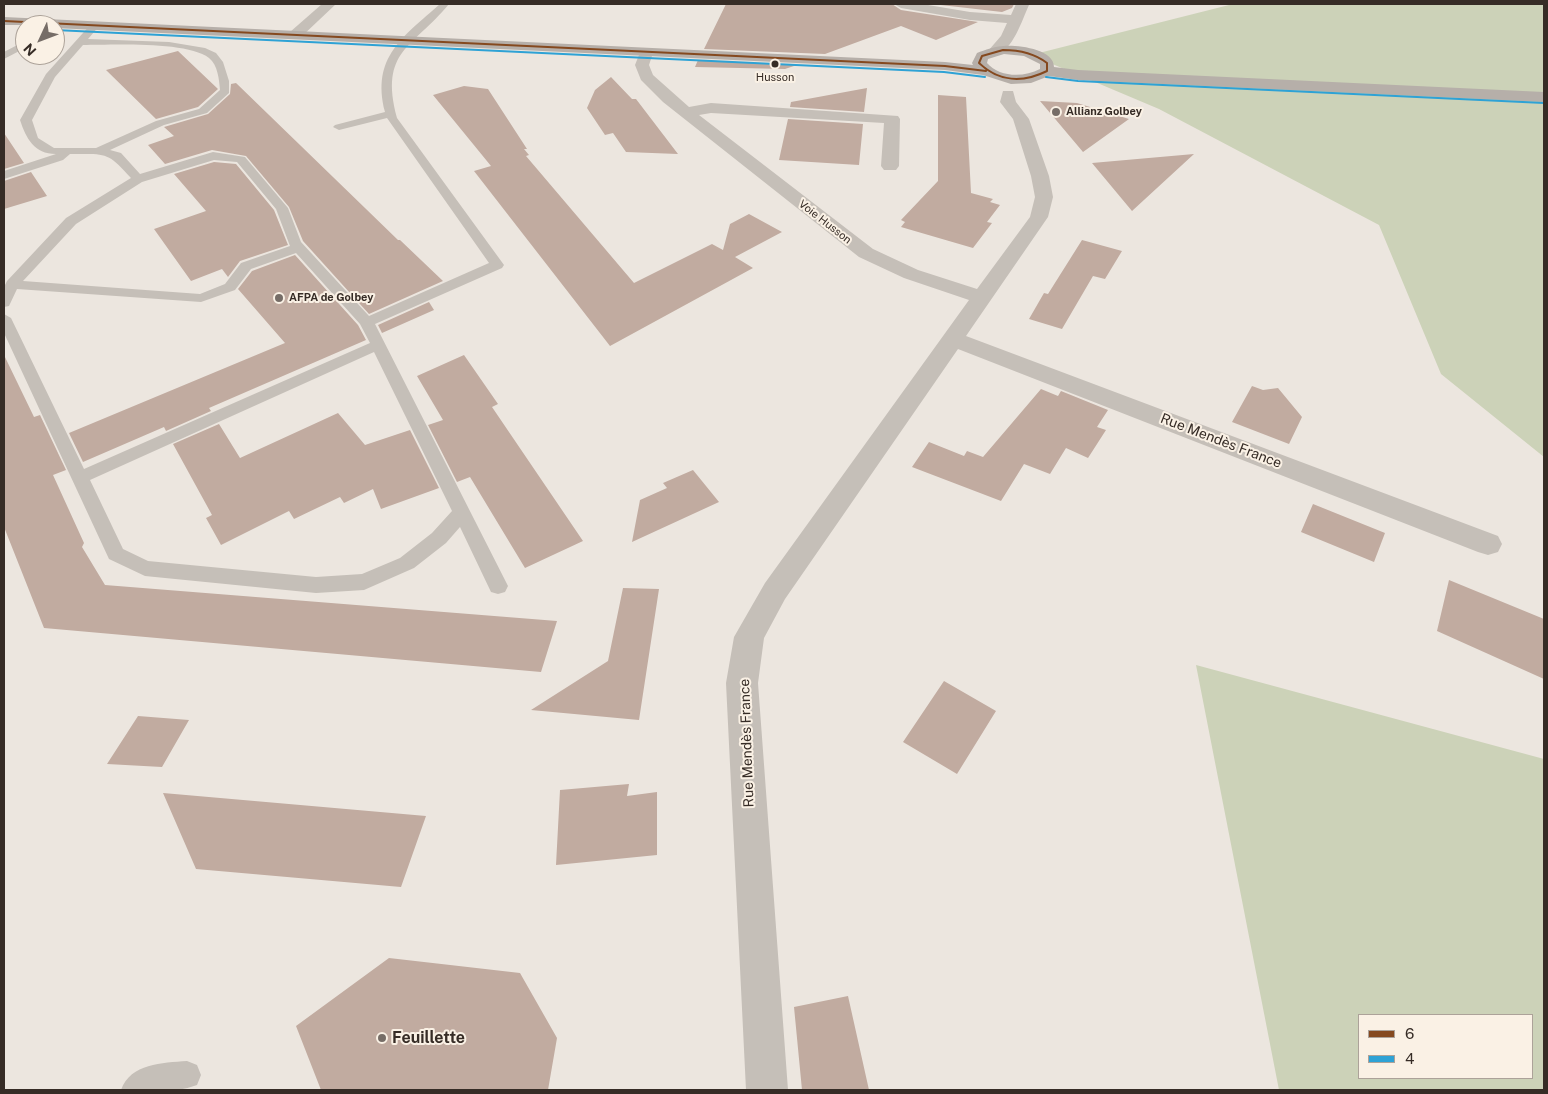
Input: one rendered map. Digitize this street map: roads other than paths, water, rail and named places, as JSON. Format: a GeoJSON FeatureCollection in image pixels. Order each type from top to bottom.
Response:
{"type":"FeatureCollection","features":[{"type":"Feature","properties":{"kind":"main road"},"geometry":{"type":"LineString","coordinates":[[65,26],[95,25],[646,53],[983,66]]}},
{"type":"Feature","properties":{"kind":"main road"},"geometry":{"type":"LineString","coordinates":[[1005,86],[983,66],[982,56],[995,51],[1021,51],[1038,56],[1047,67],[1078,76],[1544,97]]}},
{"type":"Feature","properties":{"kind":"main road"},"geometry":{"type":"LineString","coordinates":[[1024,79],[1034,78],[1047,67]]}},
{"type":"Feature","properties":{"kind":"street"},"geometry":{"type":"LineString","coordinates":[[295,35],[328,4]]}},
{"type":"Feature","properties":{"kind":"street"},"geometry":{"type":"LineString","coordinates":[[901,4],[970,16],[1015,19]]}},
{"type":"Feature","properties":{"kind":"street"},"geometry":{"type":"LineString","coordinates":[[995,51],[1006,37],[1023,4]]}},
{"type":"Feature","properties":{"kind":"street"},"geometry":{"type":"LineString","coordinates":[[1006,37],[1021,51]]}},
{"type":"Feature","properties":{"kind":"street","name":"Voie Husson"},"geometry":{"type":"LineString","coordinates":[[646,53],[642,65],[646,77],[686,112],[866,253],[911,274],[983,298]]}},
{"type":"Feature","properties":{"kind":"street"},"geometry":{"type":"LineString","coordinates":[[1005,86],[1024,79]]}},
{"type":"Feature","properties":{"kind":"street","name":"Rue Mendès France"},"geometry":{"type":"LineString","coordinates":[[767,1090],[742,683],[749,636],[775,591],[1040,217],[1044,197],[1040,176],[1021,119],[1008,102],[1005,86]]}},
{"type":"Feature","properties":{"kind":"street"},"geometry":{"type":"LineString","coordinates":[[686,112],[712,108],[892,119],[890,166]]}},
{"type":"Feature","properties":{"kind":"street","name":"Rue Mendès France"},"geometry":{"type":"LineString","coordinates":[[953,339],[1488,544]]}},
{"type":"Feature","properties":{"kind":"lane"},"geometry":{"type":"LineString","coordinates":[[367,322],[497,265],[391,114],[386,92],[387,71],[408,41],[445,4]]}},
{"type":"Feature","properties":{"kind":"lane"},"geometry":{"type":"LineString","coordinates":[[95,25],[50,76],[26,120],[33,140],[52,151],[98,151],[117,155],[138,179]]}},
{"type":"Feature","properties":{"kind":"lane"},"geometry":{"type":"LineString","coordinates":[[80,42],[193,47],[213,56],[224,74],[225,91],[203,111],[160,123],[98,151]]}},
{"type":"Feature","properties":{"kind":"lane"},"geometry":{"type":"LineString","coordinates":[[4,56],[15,50]]}},
{"type":"Feature","properties":{"kind":"lane"},"geometry":{"type":"LineString","coordinates":[[339,127],[391,114]]}},
{"type":"Feature","properties":{"kind":"lane"},"geometry":{"type":"LineString","coordinates":[[4,175],[59,158],[67,151]]}},
{"type":"Feature","properties":{"kind":"lane"},"geometry":{"type":"LineString","coordinates":[[7,295],[70,221],[138,179],[213,156],[241,159],[282,208],[299,247],[367,322],[498,586]]}},
{"type":"Feature","properties":{"kind":"lane"},"geometry":{"type":"LineString","coordinates":[[7,295],[201,298],[230,287],[246,266],[299,247]]}},
{"type":"Feature","properties":{"kind":"lane"},"geometry":{"type":"LineString","coordinates":[[4,318],[116,554],[145,568],[316,585],[364,582],[407,563],[440,538],[462,513]]}},
{"type":"Feature","properties":{"kind":"lane"},"geometry":{"type":"LineString","coordinates":[[79,478],[378,345]]}},
{"type":"Feature","properties":{"kind":"lane"},"geometry":{"type":"LineString","coordinates":[[134,1090],[152,1078],[186,1075]]}},
{"type":"Feature","properties":{"kind":"place","name":"Husson"},"geometry":{"type":"Point","coordinates":[775,64]}},
{"type":"Feature","properties":{"kind":"place","name":"Allianz Golbey"},"geometry":{"type":"Point","coordinates":[1056,112]}},
{"type":"Feature","properties":{"kind":"place","name":"AFPA de Golbey"},"geometry":{"type":"Point","coordinates":[279,298]}},
{"type":"Feature","properties":{"kind":"place","name":"Feuillette"},"geometry":{"type":"Point","coordinates":[382,1038]}}]}
